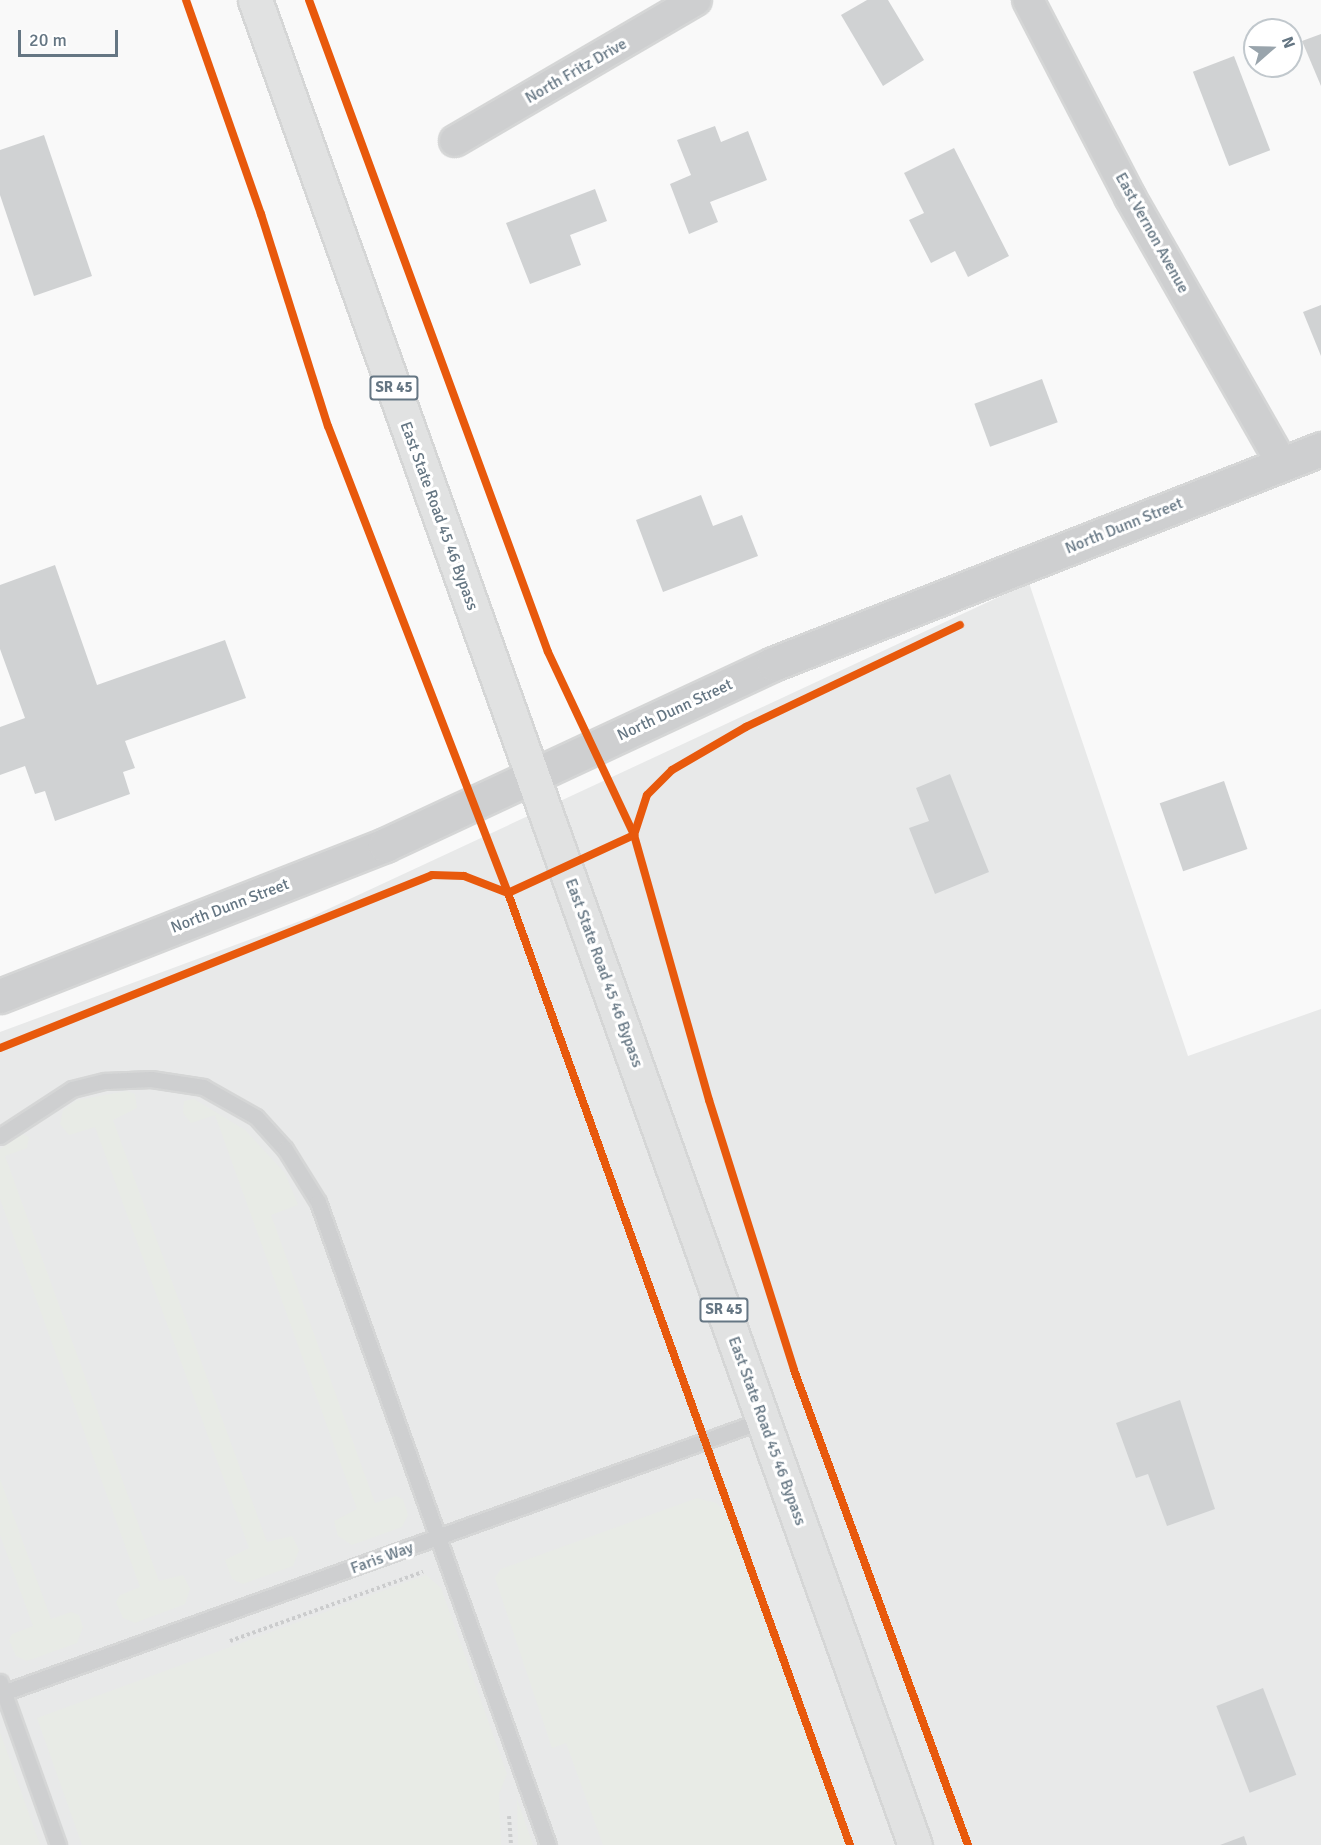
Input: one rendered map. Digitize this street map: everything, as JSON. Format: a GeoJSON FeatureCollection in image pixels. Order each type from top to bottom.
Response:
{"type":"FeatureCollection","features":[{"type":"Feature","properties":{"kind":"highway","name":"East State Road 45 46 Bypass"},"geometry":{"type":"LineString","coordinates":[[255,0],[915,1845]]}},
{"type":"Feature","properties":{"kind":"street","name":"North Fritz Drive"},"geometry":{"type":"LineString","coordinates":[[455,141],[696,0]]}},
{"type":"Feature","properties":{"kind":"street","name":"East Vernon Avenue"},"geometry":{"type":"LineString","coordinates":[[1028,0],[1130,197],[1282,463]]}},
{"type":"Feature","properties":{"kind":"street","name":"North Dunn Street"},"geometry":{"type":"LineString","coordinates":[[0,996],[385,845],[773,664],[1321,449]]}},
{"type":"Feature","properties":{"kind":"lane"},"geometry":{"type":"LineString","coordinates":[[0,1136],[72,1089],[105,1081],[151,1079],[203,1087],[256,1117],[285,1149],[318,1202],[435,1538],[548,1845]]}},
{"type":"Feature","properties":{"kind":"lane","name":"Faris Way"},"geometry":{"type":"LineString","coordinates":[[1,1690],[763,1420]]}},
{"type":"Feature","properties":{"kind":"lane"},"geometry":{"type":"LineString","coordinates":[[1,1690],[58,1845]]}},
{"type":"Feature","properties":{"kind":"shaded area"},"geometry":{"type":"Polygon","coordinates":[[[1029,583],[1188,1056],[1321,1009],[1321,1845],[0,1845],[0,1032],[311,917],[1029,583]]]}},
{"type":"Feature","properties":{"kind":"shaded area"},"geometry":{"type":"Polygon","coordinates":[[[127,1091],[135,1094],[137,1108],[113,1120],[267,1542],[292,1536],[299,1550],[293,1566],[243,1584],[232,1579],[225,1560],[249,1548],[95,1127],[69,1135],[60,1124],[63,1110],[77,1100],[127,1091]]]}},
{"type":"Feature","properties":{"kind":"shaded area"},"geometry":{"type":"Polygon","coordinates":[[[194,1099],[245,1130],[285,1173],[298,1205],[271,1215],[375,1503],[396,1496],[403,1499],[408,1515],[402,1527],[352,1545],[338,1536],[334,1521],[357,1509],[215,1115],[191,1123],[183,1113],[184,1101],[194,1099]]]}},
{"type":"Feature","properties":{"kind":"shaded area"},"geometry":{"type":"Polygon","coordinates":[[[22,1134],[29,1137],[27,1148],[5,1156],[159,1581],[183,1575],[190,1589],[185,1604],[135,1623],[123,1618],[116,1602],[120,1595],[140,1587],[0,1199],[0,1149],[22,1134]]]}},
{"type":"Feature","properties":{"kind":"shaded area"},"geometry":{"type":"Polygon","coordinates":[[[0,1479],[51,1619],[71,1612],[79,1615],[83,1627],[77,1643],[27,1661],[16,1656],[9,1640],[12,1634],[33,1626],[0,1535],[0,1479]]]}},
{"type":"Feature","properties":{"kind":"shaded area"},"geometry":{"type":"Polygon","coordinates":[[[697,1498],[716,1503],[726,1513],[846,1845],[603,1845],[566,1743],[552,1748],[495,1578],[501,1569],[697,1498]]]}},
{"type":"Feature","properties":{"kind":"shaded area"},"geometry":{"type":"Polygon","coordinates":[[[426,1575],[441,1588],[507,1774],[499,1794],[501,1845],[82,1845],[37,1718],[426,1575]]]}},
{"type":"Feature","properties":{"kind":"shaded area"},"geometry":{"type":"Polygon","coordinates":[[[0,1732],[40,1845],[0,1845],[0,1732]]]}},
{"type":"Feature","properties":{"kind":"shaded area"},"geometry":{"type":"Polygon","coordinates":[[[517,1799],[533,1845],[518,1845],[517,1799]]]}},
{"type":"Feature","properties":{"kind":"building"},"geometry":{"type":"Polygon","coordinates":[[[867,0],[888,0],[924,60],[883,86],[841,15],[867,0]]]}},
{"type":"Feature","properties":{"kind":"building"},"geometry":{"type":"Polygon","coordinates":[[[1321,34],[1321,86],[1303,43],[1303,41],[1321,34]]]}},
{"type":"Feature","properties":{"kind":"building"},"geometry":{"type":"Polygon","coordinates":[[[1234,56],[1270,150],[1229,166],[1193,72],[1234,56]]]}},
{"type":"Feature","properties":{"kind":"building"},"geometry":{"type":"Polygon","coordinates":[[[715,126],[721,142],[748,131],[767,180],[710,202],[718,222],[689,234],[670,184],[691,175],[677,140],[715,126]]]}},
{"type":"Feature","properties":{"kind":"building"},"geometry":{"type":"Polygon","coordinates":[[[44,135],[92,276],[34,296],[0,195],[0,150],[44,135]]]}},
{"type":"Feature","properties":{"kind":"building"},"geometry":{"type":"Polygon","coordinates":[[[954,148],[1009,256],[968,277],[955,251],[931,263],[909,220],[924,213],[904,173],[954,148]]]}},
{"type":"Feature","properties":{"kind":"building"},"geometry":{"type":"Polygon","coordinates":[[[595,189],[607,221],[570,235],[581,265],[530,284],[506,223],[595,189]]]}},
{"type":"Feature","properties":{"kind":"building"},"geometry":{"type":"Polygon","coordinates":[[[1321,305],[1321,356],[1303,312],[1321,305]]]}},
{"type":"Feature","properties":{"kind":"building"},"geometry":{"type":"Polygon","coordinates":[[[1042,379],[1058,422],[990,447],[974,404],[1042,379]]]}},
{"type":"Feature","properties":{"kind":"building"},"geometry":{"type":"Polygon","coordinates":[[[701,495],[713,526],[742,515],[758,556],[663,592],[636,520],[701,495]]]}},
{"type":"Feature","properties":{"kind":"building"},"geometry":{"type":"Polygon","coordinates":[[[55,565],[97,685],[225,640],[246,698],[125,741],[135,768],[123,772],[130,794],[55,821],[45,791],[35,794],[25,766],[0,775],[0,727],[25,718],[0,649],[0,585],[55,565]]]}},
{"type":"Feature","properties":{"kind":"building"},"geometry":{"type":"Polygon","coordinates":[[[950,774],[989,872],[935,894],[909,828],[929,821],[916,788],[950,774]]]}},
{"type":"Feature","properties":{"kind":"building"},"geometry":{"type":"Polygon","coordinates":[[[1224,781],[1247,849],[1183,871],[1160,803],[1224,781]]]}},
{"type":"Feature","properties":{"kind":"building"},"geometry":{"type":"Polygon","coordinates":[[[1180,1400],[1215,1509],[1167,1526],[1148,1474],[1136,1478],[1116,1423],[1180,1400]]]}},
{"type":"Feature","properties":{"kind":"building"},"geometry":{"type":"Polygon","coordinates":[[[1263,1688],[1296,1775],[1250,1793],[1216,1706],[1263,1688]]]}},
{"type":"Feature","properties":{"kind":"building"},"geometry":{"type":"Polygon","coordinates":[[[1244,1836],[1247,1845],[1220,1845],[1244,1836]]]}},
{"type":"Feature","properties":{"kind":"cycle path"},"geometry":{"type":"LineString","coordinates":[[186,0],[261,214],[328,426],[508,893],[850,1845]]}},
{"type":"Feature","properties":{"kind":"cycle path"},"geometry":{"type":"LineString","coordinates":[[309,0],[548,652],[634,835],[709,1100],[794,1370],[968,1845]]}},
{"type":"Feature","properties":{"kind":"cycle path"},"geometry":{"type":"LineString","coordinates":[[0,1048],[432,875],[464,876],[508,893],[634,835],[647,795],[672,770],[746,727],[960,625]]}}]}
